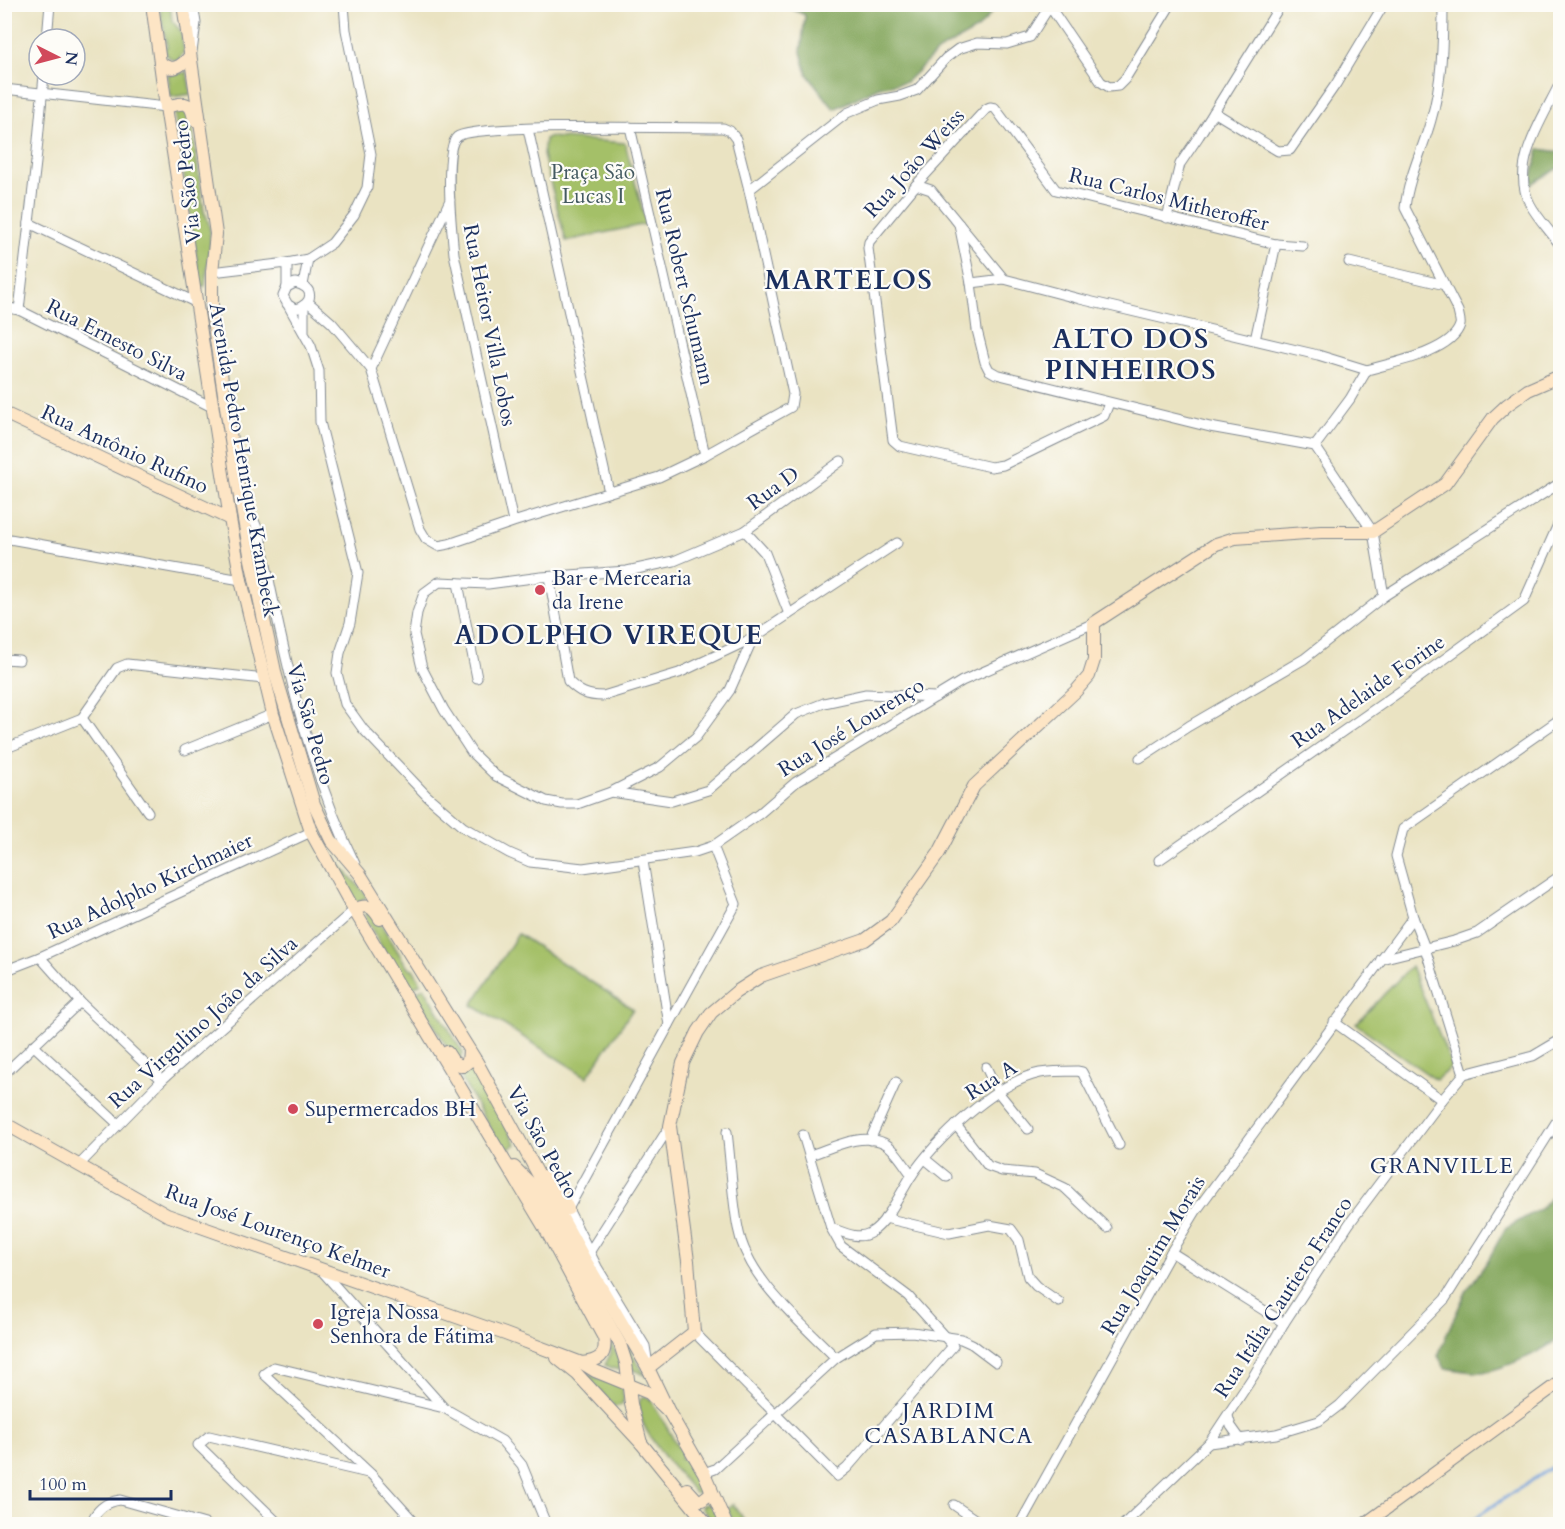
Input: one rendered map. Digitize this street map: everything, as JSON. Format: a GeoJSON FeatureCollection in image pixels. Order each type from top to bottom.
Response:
{"type":"FeatureCollection","features":[{"type":"Feature","properties":{"kind":"main road","name":"Avenida Pedro Henrique Krambeck"},"geometry":{"type":"LineString","coordinates":[[152,4],[212,407],[241,580],[273,714],[310,831],[354,910],[546,1230],[604,1338],[602,1356],[594,1362],[582,1363]]}},
{"type":"Feature","properties":{"kind":"main road","name":"Via São Pedro"},"geometry":{"type":"LineString","coordinates":[[183,4],[216,234],[212,272],[212,313],[250,560],[276,676],[314,804],[331,840],[360,874],[469,1050],[585,1260],[648,1368]]}},
{"type":"Feature","properties":{"kind":"main road"},"geometry":{"type":"LineString","coordinates":[[160,62],[174,68],[184,64],[190,56]]}},
{"type":"Feature","properties":{"kind":"main road"},"geometry":{"type":"LineString","coordinates":[[166,107],[185,103],[192,111],[207,206],[213,215]]}},
{"type":"Feature","properties":{"kind":"main road"},"geometry":{"type":"LineString","coordinates":[[1373,532],[1445,484],[1486,427],[1507,405],[1528,390],[1560,376]]}},
{"type":"Feature","properties":{"kind":"main road","name":"Rua Antônio Rufino"},"geometry":{"type":"LineString","coordinates":[[4,413],[230,519]]}},
{"type":"Feature","properties":{"kind":"main road","name":"Rua José Lourenço"},"geometry":{"type":"LineString","coordinates":[[1094,623],[1216,544],[1235,538],[1321,532],[1373,532]]}},
{"type":"Feature","properties":{"kind":"main road"},"geometry":{"type":"LineString","coordinates":[[669,1412],[648,1368],[694,1332],[688,1261],[670,1126],[683,1063],[698,1032],[711,1013],[736,992],[761,976],[865,940],[891,921],[939,853],[974,786],[1076,691],[1089,676],[1094,660],[1094,623]]}},
{"type":"Feature","properties":{"kind":"main road"},"geometry":{"type":"LineString","coordinates":[[354,910],[365,905],[374,908],[409,963],[417,965]]}},
{"type":"Feature","properties":{"kind":"main road"},"geometry":{"type":"LineString","coordinates":[[413,1008],[422,1012],[454,1064],[463,1066],[468,1062],[469,1050]]}},
{"type":"Feature","properties":{"kind":"main road","name":"Rua José Lourenço Kelmer"},"geometry":{"type":"LineString","coordinates":[[4,1123],[167,1215],[319,1267],[582,1363],[594,1371],[648,1393],[669,1412],[704,1473],[726,1524]]}},
{"type":"Feature","properties":{"kind":"main road","name":"Via São Pedro"},"geometry":{"type":"LineString","coordinates":[[503,1158],[530,1184],[620,1344],[641,1443]]}},
{"type":"Feature","properties":{"kind":"main road"},"geometry":{"type":"LineString","coordinates":[[539,1176],[550,1178],[554,1182],[568,1209]]}},
{"type":"Feature","properties":{"kind":"main road","name":"Rua José Lourenço Kelmer"},"geometry":{"type":"LineString","coordinates":[[549,1351],[577,1374],[641,1443],[706,1524]]}},
{"type":"Feature","properties":{"kind":"main road"},"geometry":{"type":"LineString","coordinates":[[1365,1524],[1560,1382]]}},
{"type":"Feature","properties":{"kind":"main road"},"geometry":{"type":"LineString","coordinates":[[655,1460],[673,1472],[697,1500],[707,1497],[711,1488]]}},
{"type":"Feature","properties":{"kind":"street"},"geometry":{"type":"LineString","coordinates":[[48,27],[50,4]]}},
{"type":"Feature","properties":{"kind":"street"},"geometry":{"type":"LineString","coordinates":[[190,56],[194,45],[195,30],[193,4]]}},
{"type":"Feature","properties":{"kind":"street"},"geometry":{"type":"LineString","coordinates":[[212,272],[308,259],[332,243],[354,215],[367,188],[371,154],[346,30],[344,4]]}},
{"type":"Feature","properties":{"kind":"street"},"geometry":{"type":"LineString","coordinates":[[749,190],[847,113],[878,100],[917,90],[946,58],[958,49],[977,43],[1007,44],[1030,37],[1049,5],[1101,82],[1108,87],[1118,86],[1171,4]]}},
{"type":"Feature","properties":{"kind":"street"},"geometry":{"type":"LineString","coordinates":[[1167,218],[1180,164],[1281,4]]}},
{"type":"Feature","properties":{"kind":"street"},"geometry":{"type":"LineString","coordinates":[[1214,112],[1278,151],[1290,150],[1336,84],[1384,4]]}},
{"type":"Feature","properties":{"kind":"street"},"geometry":{"type":"LineString","coordinates":[[971,283],[1004,279],[1091,302],[1318,355],[1367,370],[1439,348],[1455,334],[1460,324],[1458,311],[1405,208],[1406,194],[1432,118],[1440,60],[1443,4]]}},
{"type":"Feature","properties":{"kind":"street"},"geometry":{"type":"LineString","coordinates":[[1560,83],[1531,143],[1524,177],[1524,188],[1530,205],[1560,245]]}},
{"type":"Feature","properties":{"kind":"street"},"geometry":{"type":"LineString","coordinates":[[19,310],[43,87]]}},
{"type":"Feature","properties":{"kind":"street"},"geometry":{"type":"LineString","coordinates":[[4,89],[166,107]]}},
{"type":"Feature","properties":{"kind":"street","name":"Rua João Weiss"},"geometry":{"type":"LineString","coordinates":[[995,108],[986,109],[916,185],[872,236],[868,248],[893,440],[896,444],[991,467],[1003,465],[1104,416],[1109,403]]}},
{"type":"Feature","properties":{"kind":"street","name":"Rua Carlos Mitheroffer"},"geometry":{"type":"LineString","coordinates":[[995,108],[1056,190],[1276,244],[1303,246]]}},
{"type":"Feature","properties":{"kind":"street"},"geometry":{"type":"LineString","coordinates":[[306,304],[332,323],[371,369],[420,529],[426,539],[438,546],[659,477],[705,455],[791,407],[794,401],[749,190],[736,139],[730,131],[723,128],[630,127],[528,129],[609,492]]}},
{"type":"Feature","properties":{"kind":"street","name":"Rua Robert Schumann"},"geometry":{"type":"LineString","coordinates":[[630,127],[705,455]]}},
{"type":"Feature","properties":{"kind":"street","name":"Rua Heitor Villa Lobos"},"geometry":{"type":"LineString","coordinates":[[513,522],[454,254],[450,200],[451,144],[458,136],[470,132],[528,129]]}},
{"type":"Feature","properties":{"kind":"street"},"geometry":{"type":"LineString","coordinates":[[916,185],[931,190],[1004,279]]}},
{"type":"Feature","properties":{"kind":"street"},"geometry":{"type":"LineString","coordinates":[[371,369],[450,200]]}},
{"type":"Feature","properties":{"kind":"street"},"geometry":{"type":"LineString","coordinates":[[29,223],[197,303]]}},
{"type":"Feature","properties":{"kind":"street"},"geometry":{"type":"LineString","coordinates":[[959,224],[971,283],[977,330],[989,370],[996,374],[1210,427],[1315,446],[1373,532],[1384,596]]}},
{"type":"Feature","properties":{"kind":"street"},"geometry":{"type":"LineString","coordinates":[[1255,340],[1276,244]]}},
{"type":"Feature","properties":{"kind":"street"},"geometry":{"type":"LineString","coordinates":[[966,254],[980,251]]}},
{"type":"Feature","properties":{"kind":"street"},"geometry":{"type":"LineString","coordinates":[[303,285],[308,259]]}},
{"type":"Feature","properties":{"kind":"street"},"geometry":{"type":"LineString","coordinates":[[1349,262],[1445,285]]}},
{"type":"Feature","properties":{"kind":"street"},"geometry":{"type":"LineString","coordinates":[[287,263],[287,287],[284,296],[287,304],[295,309],[306,304],[310,296],[308,289],[295,283],[287,287]]}},
{"type":"Feature","properties":{"kind":"street","name":"Rua José Lourenço"},"geometry":{"type":"LineString","coordinates":[[287,304],[310,346],[319,371],[320,422],[358,573],[350,622],[340,653],[337,673],[345,704],[363,729],[428,796],[463,827],[530,862],[583,868],[643,861],[695,852],[713,846],[759,814],[796,782],[962,681],[1094,623]]}},
{"type":"Feature","properties":{"kind":"street","name":"Rua José Lourenço"},"geometry":{"type":"LineString","coordinates":[[304,334],[306,304]]}},
{"type":"Feature","properties":{"kind":"street","name":"Rua Ernesto Silva"},"geometry":{"type":"LineString","coordinates":[[4,307],[19,310],[212,407]]}},
{"type":"Feature","properties":{"kind":"street"},"geometry":{"type":"LineString","coordinates":[[1315,446],[1350,399],[1367,370]]}},
{"type":"Feature","properties":{"kind":"street","name":"Rua D"},"geometry":{"type":"LineString","coordinates":[[789,614],[765,553],[745,531],[841,461]]}},
{"type":"Feature","properties":{"kind":"street"},"geometry":{"type":"LineString","coordinates":[[1140,758],[1189,726],[1304,659],[1384,596],[1560,483]]}},
{"type":"Feature","properties":{"kind":"street","name":"Rua Adelaide Forine"},"geometry":{"type":"LineString","coordinates":[[1159,860],[1411,684],[1524,601],[1560,520]]}},
{"type":"Feature","properties":{"kind":"street"},"geometry":{"type":"LineString","coordinates":[[745,531],[674,561],[627,571],[549,576],[488,584],[439,582],[424,593],[417,613],[414,634],[422,668],[444,710],[472,753],[496,776],[546,801],[562,804],[577,804],[611,792],[660,767],[696,737],[729,690],[753,638]]}},
{"type":"Feature","properties":{"kind":"street"},"geometry":{"type":"LineString","coordinates":[[4,538],[241,580]]}},
{"type":"Feature","properties":{"kind":"street"},"geometry":{"type":"LineString","coordinates":[[549,576],[568,681],[578,691],[591,696],[603,696],[679,673],[753,638],[897,543]]}},
{"type":"Feature","properties":{"kind":"street"},"geometry":{"type":"LineString","coordinates":[[458,583],[477,678]]}},
{"type":"Feature","properties":{"kind":"street"},"geometry":{"type":"LineString","coordinates":[[4,659],[19,660]]}},
{"type":"Feature","properties":{"kind":"street"},"geometry":{"type":"LineString","coordinates":[[4,749],[82,718],[117,668],[127,664],[264,679]]}},
{"type":"Feature","properties":{"kind":"street"},"geometry":{"type":"LineString","coordinates":[[611,792],[672,801],[708,790],[796,714],[824,702],[866,694],[936,697]]}},
{"type":"Feature","properties":{"kind":"street"},"geometry":{"type":"LineString","coordinates":[[184,750],[273,714]]}},
{"type":"Feature","properties":{"kind":"street"},"geometry":{"type":"LineString","coordinates":[[82,718],[148,812]]}},
{"type":"Feature","properties":{"kind":"street"},"geometry":{"type":"LineString","coordinates":[[1560,720],[1403,829],[1396,856],[1413,917],[1425,948],[1464,1074],[1533,1056],[1560,1040]]}},
{"type":"Feature","properties":{"kind":"street","name":"Rua Adolpho Kirchmaier"},"geometry":{"type":"LineString","coordinates":[[4,971],[40,957],[310,831]]}},
{"type":"Feature","properties":{"kind":"street"},"geometry":{"type":"LineString","coordinates":[[648,1368],[645,1346],[597,1267],[568,1209],[736,903],[713,846]]}},
{"type":"Feature","properties":{"kind":"street"},"geometry":{"type":"LineString","coordinates":[[643,861],[669,1025]]}},
{"type":"Feature","properties":{"kind":"street"},"geometry":{"type":"LineString","coordinates":[[1381,959],[1477,933],[1560,876]]}},
{"type":"Feature","properties":{"kind":"street","name":"Rua Virgulino João da Silva"},"geometry":{"type":"LineString","coordinates":[[79,1165],[162,1080],[354,910]]}},
{"type":"Feature","properties":{"kind":"street","name":"Rua Joaquim Morais"},"geometry":{"type":"LineString","coordinates":[[1020,1524],[1196,1211],[1413,917]]}},
{"type":"Feature","properties":{"kind":"street"},"geometry":{"type":"LineString","coordinates":[[40,957],[80,1002],[162,1080]]}},
{"type":"Feature","properties":{"kind":"street"},"geometry":{"type":"LineString","coordinates":[[4,1074],[80,1002]]}},
{"type":"Feature","properties":{"kind":"street"},"geometry":{"type":"LineString","coordinates":[[1334,1022],[1442,1100]]}},
{"type":"Feature","properties":{"kind":"street"},"geometry":{"type":"LineString","coordinates":[[33,1045],[117,1124]]}},
{"type":"Feature","properties":{"kind":"street"},"geometry":{"type":"LineString","coordinates":[[986,1067],[998,1092],[1028,1129]]}},
{"type":"Feature","properties":{"kind":"street","name":"Rua A"},"geometry":{"type":"LineString","coordinates":[[885,1218],[912,1175],[945,1135],[998,1092],[1012,1083],[1039,1073],[1082,1072],[1119,1145]]}},
{"type":"Feature","properties":{"kind":"street","name":"Rua Itália Cautiero Franco"},"geometry":{"type":"LineString","coordinates":[[1124,1524],[1209,1443],[1254,1375],[1284,1323],[1350,1224],[1464,1074]]}},
{"type":"Feature","properties":{"kind":"street"},"geometry":{"type":"LineString","coordinates":[[870,1140],[896,1082]]}},
{"type":"Feature","properties":{"kind":"street"},"geometry":{"type":"LineString","coordinates":[[1209,1443],[1276,1434],[1319,1421],[1340,1405],[1445,1299],[1560,1116]]}},
{"type":"Feature","properties":{"kind":"street"},"geometry":{"type":"LineString","coordinates":[[956,1125],[988,1166],[1002,1171],[1035,1174],[1065,1188],[1107,1228]]}},
{"type":"Feature","properties":{"kind":"street"},"geometry":{"type":"LineString","coordinates":[[590,1251],[670,1126]]}},
{"type":"Feature","properties":{"kind":"street"},"geometry":{"type":"LineString","coordinates":[[727,1132],[738,1230],[749,1259],[761,1280],[836,1359]]}},
{"type":"Feature","properties":{"kind":"street"},"geometry":{"type":"LineString","coordinates":[[694,1332],[837,1476],[847,1468],[953,1346],[908,1296],[841,1246],[831,1228],[803,1135]]}},
{"type":"Feature","properties":{"kind":"street"},"geometry":{"type":"LineString","coordinates":[[810,1155],[858,1139],[883,1142],[892,1149],[912,1175]]}},
{"type":"Feature","properties":{"kind":"street"},"geometry":{"type":"LineString","coordinates":[[925,1159],[947,1177]]}},
{"type":"Feature","properties":{"kind":"street"},"geometry":{"type":"LineString","coordinates":[[831,1228],[858,1236],[870,1233],[885,1218],[949,1233],[989,1226],[1011,1229],[1019,1240],[1028,1277],[1036,1286],[1059,1302]]}},
{"type":"Feature","properties":{"kind":"street"},"geometry":{"type":"LineString","coordinates":[[1171,1252],[1284,1323]]}},
{"type":"Feature","properties":{"kind":"street"},"geometry":{"type":"LineString","coordinates":[[319,1267],[444,1408]]}},
{"type":"Feature","properties":{"kind":"street"},"geometry":{"type":"LineString","coordinates":[[704,1473],[715,1469],[836,1359],[876,1333],[912,1332],[961,1339],[972,1344],[996,1362]]}},
{"type":"Feature","properties":{"kind":"street"},"geometry":{"type":"LineString","coordinates":[[416,1524],[371,1474],[264,1374],[274,1367],[444,1408],[473,1423],[502,1441],[522,1465],[546,1524]]}},
{"type":"Feature","properties":{"kind":"street"},"geometry":{"type":"LineString","coordinates":[[1227,1416],[1241,1440]]}},
{"type":"Feature","properties":{"kind":"street"},"geometry":{"type":"LineString","coordinates":[[279,1524],[198,1445],[210,1436],[371,1474]]}},
{"type":"Feature","properties":{"kind":"street"},"geometry":{"type":"LineString","coordinates":[[91,1524],[94,1514],[110,1501],[120,1500],[205,1524]]}},
{"type":"Feature","properties":{"kind":"street"},"geometry":{"type":"LineString","coordinates":[[954,1505],[982,1524]]}},
{"type":"Feature","properties":{"kind":"green space"},"geometry":{"type":"Polygon","coordinates":[[[159,5],[170,5],[172,21],[181,31],[184,52],[178,60],[171,58],[165,51],[164,48],[167,47],[159,5]]]}},
{"type":"Feature","properties":{"kind":"green space"},"geometry":{"type":"Polygon","coordinates":[[[783,5],[998,5],[978,29],[938,51],[906,82],[879,87],[834,109],[807,74],[801,52],[805,15],[783,5]]]}},
{"type":"Feature","properties":{"kind":"green space"},"geometry":{"type":"Polygon","coordinates":[[[187,72],[191,94],[171,97],[168,75],[187,72]]]}},
{"type":"Feature","properties":{"kind":"green space"},"geometry":{"type":"Polygon","coordinates":[[[182,108],[190,113],[204,212],[210,228],[205,286],[201,287],[175,117],[176,111],[182,108]]]}},
{"type":"Feature","properties":{"kind":"green space","name":"Praça São Lucas I"},"geometry":{"type":"Polygon","coordinates":[[[549,137],[625,143],[646,224],[566,241],[543,155],[545,139],[549,137]]]}},
{"type":"Feature","properties":{"kind":"green space"},"geometry":{"type":"Polygon","coordinates":[[[1539,149],[1560,152],[1560,171],[1558,168],[1530,185],[1539,149]]]}},
{"type":"Feature","properties":{"kind":"green space"},"geometry":{"type":"Polygon","coordinates":[[[324,848],[368,896],[355,904],[324,848]]]}},
{"type":"Feature","properties":{"kind":"green space"},"geometry":{"type":"Polygon","coordinates":[[[367,912],[374,913],[408,968],[413,969],[421,983],[407,992],[366,919],[367,912]]]}},
{"type":"Feature","properties":{"kind":"green space"},"geometry":{"type":"Polygon","coordinates":[[[518,934],[633,1009],[587,1077],[472,1005],[518,934]]]}},
{"type":"Feature","properties":{"kind":"green space"},"geometry":{"type":"Polygon","coordinates":[[[1411,966],[1452,1066],[1436,1080],[1356,1024],[1411,966]]]}},
{"type":"Feature","properties":{"kind":"green space"},"geometry":{"type":"Polygon","coordinates":[[[424,987],[463,1053],[461,1060],[455,1061],[422,1004],[414,1002],[410,996],[424,987]]]}},
{"type":"Feature","properties":{"kind":"green space"},"geometry":{"type":"Polygon","coordinates":[[[472,1067],[516,1144],[504,1152],[459,1075],[472,1067]]]}},
{"type":"Feature","properties":{"kind":"green space"},"geometry":{"type":"Polygon","coordinates":[[[531,1141],[551,1170],[543,1171],[531,1141]]]}},
{"type":"Feature","properties":{"kind":"green space"},"geometry":{"type":"Polygon","coordinates":[[[1560,1188],[1560,1336],[1536,1353],[1492,1370],[1474,1372],[1445,1368],[1438,1356],[1448,1331],[1466,1292],[1487,1262],[1505,1229],[1540,1209],[1560,1188]]]}},
{"type":"Feature","properties":{"kind":"green space"},"geometry":{"type":"Polygon","coordinates":[[[609,1337],[621,1368],[618,1370],[605,1365],[611,1353],[609,1337]]]}},
{"type":"Feature","properties":{"kind":"green space"},"geometry":{"type":"Polygon","coordinates":[[[624,1341],[646,1376],[632,1369],[624,1341]]]}},
{"type":"Feature","properties":{"kind":"green space"},"geometry":{"type":"Polygon","coordinates":[[[586,1374],[621,1386],[624,1398],[622,1405],[615,1407],[586,1374]]]}},
{"type":"Feature","properties":{"kind":"green space"},"geometry":{"type":"Polygon","coordinates":[[[645,1396],[651,1400],[682,1454],[680,1459],[685,1460],[705,1485],[701,1494],[695,1493],[648,1434],[639,1408],[641,1398],[645,1396]]]}},
{"type":"Feature","properties":{"kind":"green space"},"geometry":{"type":"Polygon","coordinates":[[[712,1500],[720,1524],[713,1524],[701,1507],[712,1500]]]}},
{"type":"Feature","properties":{"kind":"green space"},"geometry":{"type":"Polygon","coordinates":[[[733,1504],[747,1524],[734,1524],[727,1509],[733,1504]]]}},
{"type":"Feature","properties":{"kind":"waterway"},"geometry":{"type":"LineString","coordinates":[[1465,1524],[1560,1462]]}},
{"type":"Feature","properties":{"kind":"place","name":"Bar e Mercearia da Irene"},"geometry":{"type":"Point","coordinates":[540,590]}},
{"type":"Feature","properties":{"kind":"place","name":"Supermercados BH"},"geometry":{"type":"Point","coordinates":[293,1109]}},
{"type":"Feature","properties":{"kind":"place","name":"Igreja Nossa Senhora de Fátima"},"geometry":{"type":"Point","coordinates":[318,1324]}},
{"type":"Feature","properties":{"kind":"district","name":"MARTELOS"},"geometry":{"type":"Point","coordinates":[849,280]}},
{"type":"Feature","properties":{"kind":"district","name":"ALTO DOS PINHEIROS"},"geometry":{"type":"Point","coordinates":[1131,354]}},
{"type":"Feature","properties":{"kind":"district","name":"ADOLPHO VIREQUE"},"geometry":{"type":"Point","coordinates":[609,635]}},
{"type":"Feature","properties":{"kind":"district","name":"GRANVILLE"},"geometry":{"type":"Point","coordinates":[1442,1165]}},
{"type":"Feature","properties":{"kind":"district","name":"JARDIM CASABLANCA"},"geometry":{"type":"Point","coordinates":[949,1422]}}]}
